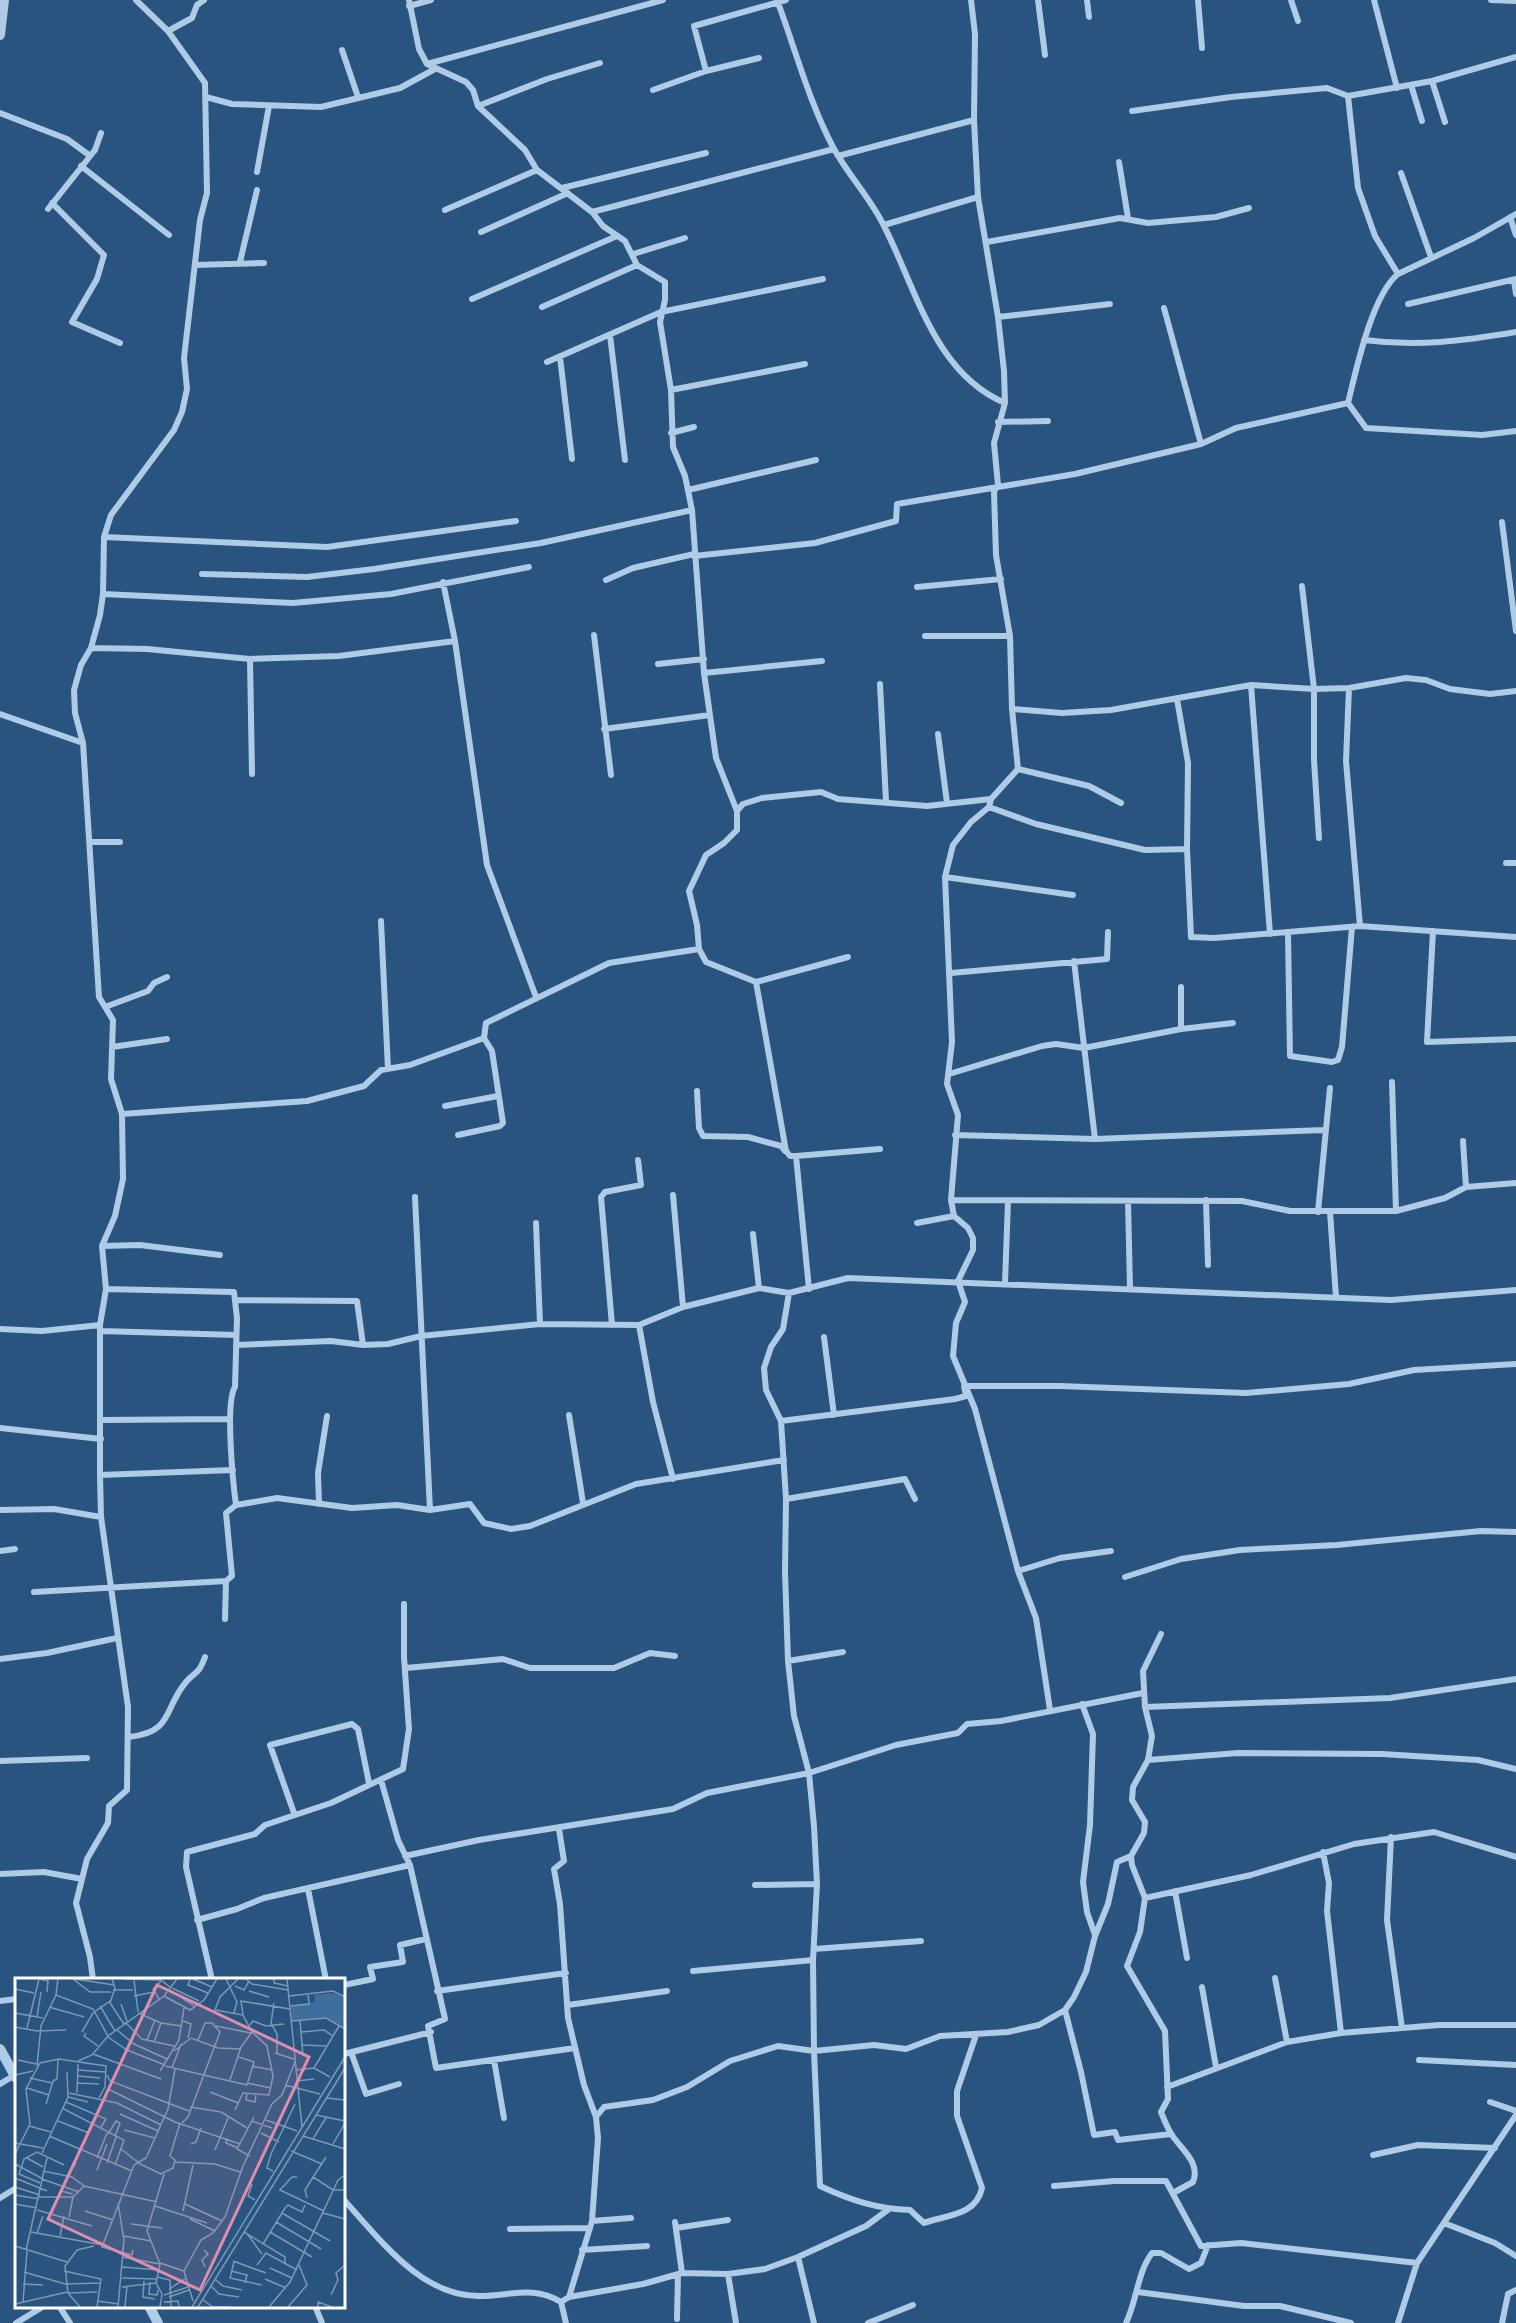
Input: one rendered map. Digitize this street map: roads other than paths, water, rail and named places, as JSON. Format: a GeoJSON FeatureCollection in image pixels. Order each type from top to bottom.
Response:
{"type":"FeatureCollection","features":[{"type":"Feature","properties":{"kind":"street"},"geometry":{"type":"LineString","coordinates":[[0,35],[4,0]]}},
{"type":"Feature","properties":{"kind":"street"},"geometry":{"type":"LineString","coordinates":[[93,1978],[90,1957],[76,1903],[87,1859],[108,1823],[109,1806],[127,1790],[128,1707],[101,1517],[100,1475],[101,1328],[106,1289],[102,1246],[115,1216],[123,1179],[122,1114],[111,1079],[113,1020],[99,997],[83,743],[75,713],[74,690],[81,665],[91,648],[103,594],[104,537],[111,515],[174,430],[182,412],[187,389],[184,358],[200,220],[207,193],[205,83],[168,32],[136,0]]}},
{"type":"Feature","properties":{"kind":"street"},"geometry":{"type":"LineString","coordinates":[[168,32],[192,18],[197,5],[204,0]]}},
{"type":"Feature","properties":{"kind":"street"},"geometry":{"type":"LineString","coordinates":[[431,0],[409,3],[419,49],[427,64],[435,69],[456,75],[466,82],[473,90],[478,106],[525,150],[537,170],[592,212],[603,226],[626,241],[637,265],[665,282],[666,300],[660,322],[671,390],[671,433],[692,510],[704,673],[716,758],[737,811],[737,830],[724,843],[706,855],[689,891],[698,925],[699,949],[706,962],[756,982],[848,957]]}},
{"type":"Feature","properties":{"kind":"street"},"geometry":{"type":"LineString","coordinates":[[427,64],[663,0]]}},
{"type":"Feature","properties":{"kind":"street"},"geometry":{"type":"LineString","coordinates":[[706,71],[694,26],[786,0]]}},
{"type":"Feature","properties":{"kind":"street"},"geometry":{"type":"LineString","coordinates":[[971,0],[975,34],[974,120],[978,197],[998,317],[1005,403],[994,443],[998,485],[994,492],[996,555],[1010,636],[1012,709],[1018,769],[991,799],[989,807],[971,822],[953,845],[945,877],[951,973],[952,1042],[947,1084],[958,1115],[951,1200],[954,1216],[968,1228],[973,1238],[973,1250],[958,1281],[965,1302],[956,1323],[953,1356],[975,1409],[1018,1571],[1036,1617],[1050,1710]]}},
{"type":"Feature","properties":{"kind":"street"},"geometry":{"type":"LineString","coordinates":[[1038,0],[1045,55]]}},
{"type":"Feature","properties":{"kind":"street"},"geometry":{"type":"LineString","coordinates":[[1087,0],[1089,17]]}},
{"type":"Feature","properties":{"kind":"street"},"geometry":{"type":"LineString","coordinates":[[1198,0],[1202,48]]}},
{"type":"Feature","properties":{"kind":"street"},"geometry":{"type":"LineString","coordinates":[[1291,0],[1298,21]]}},
{"type":"Feature","properties":{"kind":"street"},"geometry":{"type":"LineString","coordinates":[[1374,0],[1397,88]]}},
{"type":"Feature","properties":{"kind":"street"},"geometry":{"type":"LineString","coordinates":[[1491,0],[1516,2]]}},
{"type":"Feature","properties":{"kind":"street"},"geometry":{"type":"LineString","coordinates":[[778,1],[805,87],[838,156],[884,225],[924,318],[951,361],[990,397],[1005,403]]}},
{"type":"Feature","properties":{"kind":"street"},"geometry":{"type":"LineString","coordinates":[[342,50],[358,97]]}},
{"type":"Feature","properties":{"kind":"street"},"geometry":{"type":"LineString","coordinates":[[1132,111],[1232,97],[1327,88],[1348,96],[1432,81],[1516,57]]}},
{"type":"Feature","properties":{"kind":"street"},"geometry":{"type":"LineString","coordinates":[[653,90],[706,71],[759,58]]}},
{"type":"Feature","properties":{"kind":"street"},"geometry":{"type":"LineString","coordinates":[[478,106],[547,79],[600,63]]}},
{"type":"Feature","properties":{"kind":"street"},"geometry":{"type":"LineString","coordinates":[[206,97],[232,104],[321,107],[400,88],[435,69]]}},
{"type":"Feature","properties":{"kind":"street"},"geometry":{"type":"LineString","coordinates":[[1432,81],[1445,122]]}},
{"type":"Feature","properties":{"kind":"street"},"geometry":{"type":"LineString","coordinates":[[1412,85],[1422,121]]}},
{"type":"Feature","properties":{"kind":"street"},"geometry":{"type":"LineString","coordinates":[[1348,96],[1358,188],[1375,236],[1398,274]]}},
{"type":"Feature","properties":{"kind":"street"},"geometry":{"type":"LineString","coordinates":[[257,172],[269,106]]}},
{"type":"Feature","properties":{"kind":"street"},"geometry":{"type":"LineString","coordinates":[[0,113],[67,139],[89,155]]}},
{"type":"Feature","properties":{"kind":"street"},"geometry":{"type":"LineString","coordinates":[[838,156],[974,120]]}},
{"type":"Feature","properties":{"kind":"street"},"geometry":{"type":"LineString","coordinates":[[101,133],[89,155],[50,206],[104,255],[97,279],[72,322],[120,344]]}},
{"type":"Feature","properties":{"kind":"street"},"geometry":{"type":"LineString","coordinates":[[592,212],[834,149]]}},
{"type":"Feature","properties":{"kind":"street"},"geometry":{"type":"LineString","coordinates":[[481,231],[565,190],[706,153]]}},
{"type":"Feature","properties":{"kind":"street"},"geometry":{"type":"LineString","coordinates":[[1119,162],[1128,218]]}},
{"type":"Feature","properties":{"kind":"street"},"geometry":{"type":"LineString","coordinates":[[81,166],[169,235]]}},
{"type":"Feature","properties":{"kind":"street"},"geometry":{"type":"LineString","coordinates":[[445,210],[537,170]]}},
{"type":"Feature","properties":{"kind":"street"},"geometry":{"type":"LineString","coordinates":[[1401,173],[1431,257]]}},
{"type":"Feature","properties":{"kind":"street"},"geometry":{"type":"LineString","coordinates":[[240,262],[257,190]]}},
{"type":"Feature","properties":{"kind":"street"},"geometry":{"type":"LineString","coordinates":[[884,225],[978,197]]}},
{"type":"Feature","properties":{"kind":"street"},"geometry":{"type":"LineString","coordinates":[[987,242],[1128,218],[1148,223],[1216,217],[1249,208]]}},
{"type":"Feature","properties":{"kind":"street"},"geometry":{"type":"LineString","coordinates":[[1348,404],[1364,340],[1389,281],[1398,274],[1513,216],[1516,235]]}},
{"type":"Feature","properties":{"kind":"street"},"geometry":{"type":"LineString","coordinates":[[472,299],[617,236]]}},
{"type":"Feature","properties":{"kind":"street"},"geometry":{"type":"LineString","coordinates":[[633,254],[685,238]]}},
{"type":"Feature","properties":{"kind":"street"},"geometry":{"type":"LineString","coordinates":[[195,265],[264,263]]}},
{"type":"Feature","properties":{"kind":"street"},"geometry":{"type":"LineString","coordinates":[[542,307],[637,265]]}},
{"type":"Feature","properties":{"kind":"street"},"geometry":{"type":"LineString","coordinates":[[547,362],[661,312],[823,279]]}},
{"type":"Feature","properties":{"kind":"street"},"geometry":{"type":"LineString","coordinates":[[1408,304],[1515,280],[1516,294]]}},
{"type":"Feature","properties":{"kind":"street"},"geometry":{"type":"LineString","coordinates":[[998,317],[1110,304]]}},
{"type":"Feature","properties":{"kind":"street"},"geometry":{"type":"LineString","coordinates":[[1164,308],[1201,444]]}},
{"type":"Feature","properties":{"kind":"street"},"geometry":{"type":"LineString","coordinates":[[1364,340],[1396,344],[1452,343],[1516,332]]}},
{"type":"Feature","properties":{"kind":"street"},"geometry":{"type":"LineString","coordinates":[[610,335],[625,460]]}},
{"type":"Feature","properties":{"kind":"street"},"geometry":{"type":"LineString","coordinates":[[560,357],[572,459]]}},
{"type":"Feature","properties":{"kind":"street"},"geometry":{"type":"LineString","coordinates":[[671,390],[805,364]]}},
{"type":"Feature","properties":{"kind":"street"},"geometry":{"type":"LineString","coordinates":[[606,580],[633,568],[694,555],[824,542],[896,521],[897,504],[998,485],[1075,474],[1201,444],[1236,428],[1348,404]]}},
{"type":"Feature","properties":{"kind":"street"},"geometry":{"type":"LineString","coordinates":[[1348,404],[1366,428],[1482,435],[1516,431]]}},
{"type":"Feature","properties":{"kind":"street"},"geometry":{"type":"LineString","coordinates":[[998,422],[1048,421]]}},
{"type":"Feature","properties":{"kind":"street"},"geometry":{"type":"LineString","coordinates":[[671,433],[694,428]]}},
{"type":"Feature","properties":{"kind":"street"},"geometry":{"type":"LineString","coordinates":[[688,490],[816,460]]}},
{"type":"Feature","properties":{"kind":"street"},"geometry":{"type":"LineString","coordinates":[[202,574],[307,577],[374,569],[541,543],[692,510]]}},
{"type":"Feature","properties":{"kind":"street"},"geometry":{"type":"LineString","coordinates":[[104,537],[327,548],[516,520]]}},
{"type":"Feature","properties":{"kind":"street"},"geometry":{"type":"LineString","coordinates":[[1502,522],[1516,631]]}},
{"type":"Feature","properties":{"kind":"street"},"geometry":{"type":"LineString","coordinates":[[103,594],[293,603],[391,594],[529,567]]}},
{"type":"Feature","properties":{"kind":"street"},"geometry":{"type":"LineString","coordinates":[[917,587],[1001,579]]}},
{"type":"Feature","properties":{"kind":"street"},"geometry":{"type":"LineString","coordinates":[[443,582],[455,641],[487,865],[536,997]]}},
{"type":"Feature","properties":{"kind":"street"},"geometry":{"type":"LineString","coordinates":[[1302,586],[1314,689],[1314,760],[1319,838]]}},
{"type":"Feature","properties":{"kind":"street"},"geometry":{"type":"LineString","coordinates":[[594,635],[611,775]]}},
{"type":"Feature","properties":{"kind":"street"},"geometry":{"type":"LineString","coordinates":[[925,636],[1010,636]]}},
{"type":"Feature","properties":{"kind":"street"},"geometry":{"type":"LineString","coordinates":[[91,648],[147,649],[250,659],[339,656],[455,641]]}},
{"type":"Feature","properties":{"kind":"street"},"geometry":{"type":"LineString","coordinates":[[250,659],[252,774]]}},
{"type":"Feature","properties":{"kind":"street"},"geometry":{"type":"LineString","coordinates":[[658,664],[704,659]]}},
{"type":"Feature","properties":{"kind":"street"},"geometry":{"type":"LineString","coordinates":[[704,673],[822,662]]}},
{"type":"Feature","properties":{"kind":"street"},"geometry":{"type":"LineString","coordinates":[[1012,709],[1062,713],[1111,710],[1251,685],[1314,689],[1349,688],[1406,678],[1490,694],[1516,691]]}},
{"type":"Feature","properties":{"kind":"street"},"geometry":{"type":"LineString","coordinates":[[880,684],[886,801]]}},
{"type":"Feature","properties":{"kind":"street"},"geometry":{"type":"LineString","coordinates":[[1251,685],[1270,934]]}},
{"type":"Feature","properties":{"kind":"street"},"geometry":{"type":"LineString","coordinates":[[1349,688],[1346,761],[1360,926]]}},
{"type":"Feature","properties":{"kind":"street"},"geometry":{"type":"LineString","coordinates":[[1177,699],[1188,763],[1187,849],[1191,937],[1214,938],[1360,926],[1516,937]]}},
{"type":"Feature","properties":{"kind":"street"},"geometry":{"type":"LineString","coordinates":[[0,714],[83,743]]}},
{"type":"Feature","properties":{"kind":"street"},"geometry":{"type":"LineString","coordinates":[[604,729],[710,714]]}},
{"type":"Feature","properties":{"kind":"street"},"geometry":{"type":"LineString","coordinates":[[938,734],[947,803]]}},
{"type":"Feature","properties":{"kind":"street"},"geometry":{"type":"LineString","coordinates":[[1018,769],[1089,786],[1121,803]]}},
{"type":"Feature","properties":{"kind":"street"},"geometry":{"type":"LineString","coordinates":[[737,811],[743,804],[762,798],[821,792],[838,799],[927,806],[991,799]]}},
{"type":"Feature","properties":{"kind":"street"},"geometry":{"type":"LineString","coordinates":[[989,807],[1036,824],[1145,850],[1187,849]]}},
{"type":"Feature","properties":{"kind":"street"},"geometry":{"type":"LineString","coordinates":[[91,842],[120,842]]}},
{"type":"Feature","properties":{"kind":"street"},"geometry":{"type":"LineString","coordinates":[[1506,863],[1516,863]]}},
{"type":"Feature","properties":{"kind":"street"},"geometry":{"type":"LineString","coordinates":[[945,877],[1073,895]]}},
{"type":"Feature","properties":{"kind":"street"},"geometry":{"type":"LineString","coordinates":[[381,921],[388,1069]]}},
{"type":"Feature","properties":{"kind":"street"},"geometry":{"type":"LineString","coordinates":[[1288,933],[1290,1056],[1332,1062],[1338,1060],[1342,1047],[1352,927]]}},
{"type":"Feature","properties":{"kind":"street"},"geometry":{"type":"LineString","coordinates":[[1433,931],[1427,1042],[1516,1039]]}},
{"type":"Feature","properties":{"kind":"street"},"geometry":{"type":"LineString","coordinates":[[951,973],[1107,959],[1108,932]]}},
{"type":"Feature","properties":{"kind":"street"},"geometry":{"type":"LineString","coordinates":[[458,1135],[502,1125],[492,1051],[484,1038],[486,1023],[609,963],[699,949]]}},
{"type":"Feature","properties":{"kind":"street"},"geometry":{"type":"LineString","coordinates":[[1074,962],[1095,1139]]}},
{"type":"Feature","properties":{"kind":"street"},"geometry":{"type":"LineString","coordinates":[[105,1007],[148,991],[154,983],[167,978]]}},
{"type":"Feature","properties":{"kind":"street"},"geometry":{"type":"LineString","coordinates":[[756,982],[786,1151]]}},
{"type":"Feature","properties":{"kind":"street"},"geometry":{"type":"LineString","coordinates":[[1181,987],[1181,1029]]}},
{"type":"Feature","properties":{"kind":"street"},"geometry":{"type":"LineString","coordinates":[[949,1074],[1042,1046],[1056,1044],[1084,1048],[1181,1029],[1233,1023]]}},
{"type":"Feature","properties":{"kind":"street"},"geometry":{"type":"LineString","coordinates":[[122,1114],[307,1101],[364,1086],[381,1070],[410,1065],[484,1038]]}},
{"type":"Feature","properties":{"kind":"street"},"geometry":{"type":"LineString","coordinates":[[112,1047],[167,1039]]}},
{"type":"Feature","properties":{"kind":"street"},"geometry":{"type":"LineString","coordinates":[[1392,1082],[1396,1211]]}},
{"type":"Feature","properties":{"kind":"street"},"geometry":{"type":"LineString","coordinates":[[1318,1212],[1324,1130],[1330,1088]]}},
{"type":"Feature","properties":{"kind":"street"},"geometry":{"type":"LineString","coordinates":[[697,1091],[699,1128],[703,1136],[748,1137],[781,1146],[790,1156],[880,1149]]}},
{"type":"Feature","properties":{"kind":"street"},"geometry":{"type":"LineString","coordinates":[[445,1106],[498,1096]]}},
{"type":"Feature","properties":{"kind":"street"},"geometry":{"type":"LineString","coordinates":[[956,1135],[1095,1139],[1324,1130]]}},
{"type":"Feature","properties":{"kind":"street"},"geometry":{"type":"LineString","coordinates":[[1463,1141],[1466,1187]]}},
{"type":"Feature","properties":{"kind":"street"},"geometry":{"type":"LineString","coordinates":[[796,1156],[809,1289]]}},
{"type":"Feature","properties":{"kind":"street"},"geometry":{"type":"LineString","coordinates":[[612,1325],[601,1197],[605,1192],[641,1185],[638,1160]]}},
{"type":"Feature","properties":{"kind":"street"},"geometry":{"type":"LineString","coordinates":[[951,1200],[1206,1200],[1242,1201],[1290,1211],[1396,1211],[1445,1198],[1466,1187],[1516,1183]]}},
{"type":"Feature","properties":{"kind":"street"},"geometry":{"type":"LineString","coordinates":[[674,1195],[683,1307]]}},
{"type":"Feature","properties":{"kind":"street"},"geometry":{"type":"LineString","coordinates":[[415,1197],[430,1510]]}},
{"type":"Feature","properties":{"kind":"street"},"geometry":{"type":"LineString","coordinates":[[1005,1283],[1008,1200]]}},
{"type":"Feature","properties":{"kind":"street"},"geometry":{"type":"LineString","coordinates":[[1206,1200],[1208,1265]]}},
{"type":"Feature","properties":{"kind":"street"},"geometry":{"type":"LineString","coordinates":[[1128,1201],[1130,1288]]}},
{"type":"Feature","properties":{"kind":"street"},"geometry":{"type":"LineString","coordinates":[[1330,1212],[1336,1297]]}},
{"type":"Feature","properties":{"kind":"street"},"geometry":{"type":"LineString","coordinates":[[917,1223],[954,1216]]}},
{"type":"Feature","properties":{"kind":"street"},"geometry":{"type":"LineString","coordinates":[[536,1223],[540,1324]]}},
{"type":"Feature","properties":{"kind":"street"},"geometry":{"type":"LineString","coordinates":[[753,1234],[759,1288]]}},
{"type":"Feature","properties":{"kind":"street"},"geometry":{"type":"LineString","coordinates":[[102,1246],[140,1245],[220,1255]]}},
{"type":"Feature","properties":{"kind":"street"},"geometry":{"type":"LineString","coordinates":[[236,1345],[331,1341],[363,1346],[388,1344],[421,1336],[540,1324],[639,1325],[683,1307],[759,1288],[789,1293],[848,1278],[1391,1300],[1516,1290]]}},
{"type":"Feature","properties":{"kind":"street"},"geometry":{"type":"LineString","coordinates":[[106,1289],[234,1292],[236,1300],[235,1387],[231,1392],[230,1419],[236,1504]]}},
{"type":"Feature","properties":{"kind":"street"},"geometry":{"type":"LineString","coordinates":[[789,1293],[783,1329],[771,1347],[764,1368],[766,1390],[781,1421],[786,1498],[785,1570],[788,1660],[794,1716],[809,1773],[817,1884],[813,1960],[814,2051],[820,2186],[852,2201],[889,2209],[910,2210],[924,2223],[970,2208],[979,2200],[982,2188],[957,2116],[957,2091],[976,2035]]}},
{"type":"Feature","properties":{"kind":"street"},"geometry":{"type":"LineString","coordinates":[[236,1300],[357,1301],[363,1346]]}},
{"type":"Feature","properties":{"kind":"street"},"geometry":{"type":"LineString","coordinates":[[639,1325],[652,1402],[673,1479]]}},
{"type":"Feature","properties":{"kind":"street"},"geometry":{"type":"LineString","coordinates":[[0,1329],[42,1331],[101,1328],[236,1335]]}},
{"type":"Feature","properties":{"kind":"street"},"geometry":{"type":"LineString","coordinates":[[824,1337],[834,1415]]}},
{"type":"Feature","properties":{"kind":"street"},"geometry":{"type":"LineString","coordinates":[[964,1386],[1060,1386],[1246,1393],[1349,1384],[1414,1370],[1516,1364]]}},
{"type":"Feature","properties":{"kind":"street"},"geometry":{"type":"LineString","coordinates":[[781,1421],[955,1399],[966,1396],[964,1386]]}},
{"type":"Feature","properties":{"kind":"street"},"geometry":{"type":"LineString","coordinates":[[569,1415],[583,1503]]}},
{"type":"Feature","properties":{"kind":"street"},"geometry":{"type":"LineString","coordinates":[[319,1504],[318,1473],[327,1416]]}},
{"type":"Feature","properties":{"kind":"street"},"geometry":{"type":"LineString","coordinates":[[102,1420],[230,1419]]}},
{"type":"Feature","properties":{"kind":"street"},"geometry":{"type":"LineString","coordinates":[[0,1428],[101,1439]]}},
{"type":"Feature","properties":{"kind":"street"},"geometry":{"type":"LineString","coordinates":[[34,1592],[226,1581],[232,1576],[232,1563],[226,1513],[236,1504],[277,1498],[352,1508],[398,1504],[430,1510],[470,1504],[484,1523],[511,1529],[530,1526],[583,1503],[636,1484],[784,1460]]}},
{"type":"Feature","properties":{"kind":"street"},"geometry":{"type":"LineString","coordinates":[[100,1475],[233,1470]]}},
{"type":"Feature","properties":{"kind":"street"},"geometry":{"type":"LineString","coordinates":[[786,1498],[905,1479],[915,1499]]}},
{"type":"Feature","properties":{"kind":"street"},"geometry":{"type":"LineString","coordinates":[[1,1509],[54,1509],[101,1517]]}},
{"type":"Feature","properties":{"kind":"street"},"geometry":{"type":"LineString","coordinates":[[1125,1577],[1181,1559],[1240,1550],[1337,1545],[1481,1531],[1516,1532]]}},
{"type":"Feature","properties":{"kind":"street"},"geometry":{"type":"LineString","coordinates":[[0,1551],[15,1550]]}},
{"type":"Feature","properties":{"kind":"street"},"geometry":{"type":"LineString","coordinates":[[1018,1571],[1060,1558],[1111,1551]]}},
{"type":"Feature","properties":{"kind":"street"},"geometry":{"type":"LineString","coordinates":[[225,1619],[226,1581]]}},
{"type":"Feature","properties":{"kind":"street"},"geometry":{"type":"LineString","coordinates":[[212,1978],[186,1867],[187,1852],[255,1834],[266,1825],[294,1813],[331,1803],[403,1768],[409,1729],[404,1657],[405,1604]]}},
{"type":"Feature","properties":{"kind":"street"},"geometry":{"type":"LineString","coordinates":[[1161,1634],[1143,1671],[1143,1693],[1152,1736],[1148,1760],[1133,1787],[1132,1800],[1145,1822],[1144,1833],[1131,1856],[1132,1865],[1145,1898],[1140,1932],[1128,1966],[1165,2031],[1168,2099],[1161,2112],[1171,2134],[1194,2164],[1196,2175],[1193,2182],[1173,2193]]}},
{"type":"Feature","properties":{"kind":"street"},"geometry":{"type":"LineString","coordinates":[[0,1659],[47,1653],[117,1638]]}},
{"type":"Feature","properties":{"kind":"street"},"geometry":{"type":"LineString","coordinates":[[788,1660],[843,1652]]}},
{"type":"Feature","properties":{"kind":"street"},"geometry":{"type":"LineString","coordinates":[[406,1668],[502,1659],[530,1668],[614,1668],[650,1653],[675,1656]]}},
{"type":"Feature","properties":{"kind":"street"},"geometry":{"type":"LineString","coordinates":[[129,1737],[143,1736],[169,1717],[172,1703],[186,1680],[200,1673],[205,1657]]}},
{"type":"Feature","properties":{"kind":"street"},"geometry":{"type":"LineString","coordinates":[[1145,1707],[1390,1698],[1516,1679]]}},
{"type":"Feature","properties":{"kind":"street"},"geometry":{"type":"LineString","coordinates":[[405,1856],[479,1840],[673,1809],[707,1793],[809,1773],[896,1745],[958,1733],[967,1724],[1001,1721],[1143,1693]]}},
{"type":"Feature","properties":{"kind":"street"},"geometry":{"type":"LineString","coordinates":[[1082,1704],[1093,1734],[1090,1825],[1083,1882],[1087,1912],[1095,1936]]}},
{"type":"Feature","properties":{"kind":"street"},"geometry":{"type":"LineString","coordinates":[[294,1813],[270,1745],[352,1724],[358,1729],[369,1783]]}},
{"type":"Feature","properties":{"kind":"street"},"geometry":{"type":"LineString","coordinates":[[1148,1760],[1238,1753],[1382,1754],[1478,1760],[1516,1769]]}},
{"type":"Feature","properties":{"kind":"street"},"geometry":{"type":"LineString","coordinates":[[0,1761],[87,1758]]}},
{"type":"Feature","properties":{"kind":"street"},"geometry":{"type":"LineString","coordinates":[[381,1780],[389,1814],[410,1865],[445,2019],[428,2026],[436,2068],[574,2048]]}},
{"type":"Feature","properties":{"kind":"street"},"geometry":{"type":"LineString","coordinates":[[559,1829],[564,1861],[554,1869],[568,2005],[574,2048],[596,2117],[598,2138],[591,2224],[568,2296]]}},
{"type":"Feature","properties":{"kind":"street"},"geometry":{"type":"LineString","coordinates":[[1145,1898],[1251,1875],[1323,1852],[1391,1837],[1434,1832],[1516,1857]]}},
{"type":"Feature","properties":{"kind":"street"},"geometry":{"type":"LineString","coordinates":[[1391,1837],[1387,1920],[1402,2028]]}},
{"type":"Feature","properties":{"kind":"street"},"geometry":{"type":"LineString","coordinates":[[1323,1852],[1329,1883],[1327,1911],[1341,2033]]}},
{"type":"Feature","properties":{"kind":"street"},"geometry":{"type":"LineString","coordinates":[[596,2117],[604,2108],[653,2100],[687,2087],[730,2061],[777,2046],[814,2051],[874,2045],[906,2049],[940,2036],[1008,2032],[1039,2025],[1065,2010],[1086,1972],[1095,1936],[1108,1904],[1117,1862],[1131,1856]]}},
{"type":"Feature","properties":{"kind":"street"},"geometry":{"type":"LineString","coordinates":[[197,1920],[237,1909],[264,1898],[410,1865]]}},
{"type":"Feature","properties":{"kind":"street"},"geometry":{"type":"LineString","coordinates":[[0,1874],[44,1872],[82,1879]]}},
{"type":"Feature","properties":{"kind":"street"},"geometry":{"type":"LineString","coordinates":[[755,1885],[817,1884]]}},
{"type":"Feature","properties":{"kind":"street"},"geometry":{"type":"LineString","coordinates":[[308,1889],[326,1978]]}},
{"type":"Feature","properties":{"kind":"street"},"geometry":{"type":"LineString","coordinates":[[1175,1891],[1187,1958]]}},
{"type":"Feature","properties":{"kind":"street"},"geometry":{"type":"LineString","coordinates":[[345,1985],[373,1979],[370,1967],[403,1962],[400,1945],[426,1939]]}},
{"type":"Feature","properties":{"kind":"street"},"geometry":{"type":"LineString","coordinates":[[814,1949],[921,1941]]}},
{"type":"Feature","properties":{"kind":"street"},"geometry":{"type":"LineString","coordinates":[[693,1971],[813,1960]]}},
{"type":"Feature","properties":{"kind":"street"},"geometry":{"type":"LineString","coordinates":[[437,1991],[566,1973]]}},
{"type":"Feature","properties":{"kind":"street"},"geometry":{"type":"LineString","coordinates":[[1275,1978],[1287,2042]]}},
{"type":"Feature","properties":{"kind":"street"},"geometry":{"type":"LineString","coordinates":[[1202,1987],[1216,2067]]}},
{"type":"Feature","properties":{"kind":"street"},"geometry":{"type":"LineString","coordinates":[[568,2005],[667,1991]]}},
{"type":"Feature","properties":{"kind":"street"},"geometry":{"type":"LineString","coordinates":[[0,2001],[15,1999]]}},
{"type":"Feature","properties":{"kind":"street"},"geometry":{"type":"LineString","coordinates":[[1065,2010],[1094,2135],[1116,2132],[1118,2140],[1171,2134]]}},
{"type":"Feature","properties":{"kind":"street"},"geometry":{"type":"LineString","coordinates":[[1167,2087],[1287,2042],[1341,2033],[1439,2025],[1516,2025]]}},
{"type":"Feature","properties":{"kind":"street"},"geometry":{"type":"LineString","coordinates":[[345,2054],[430,2032]]}},
{"type":"Feature","properties":{"kind":"street"},"geometry":{"type":"LineString","coordinates":[[0,2049],[15,2075]]}},
{"type":"Feature","properties":{"kind":"street"},"geometry":{"type":"LineString","coordinates":[[351,2052],[366,2094],[399,2084]]}},
{"type":"Feature","properties":{"kind":"street"},"geometry":{"type":"LineString","coordinates":[[494,2060],[504,2118]]}},
{"type":"Feature","properties":{"kind":"street"},"geometry":{"type":"LineString","coordinates":[[1419,2060],[1516,2065]]}},
{"type":"Feature","properties":{"kind":"street"},"geometry":{"type":"LineString","coordinates":[[0,2085],[15,2078]]}},
{"type":"Feature","properties":{"kind":"street"},"geometry":{"type":"LineString","coordinates":[[1398,2323],[1417,2263],[1516,2113],[1490,2102]]}},
{"type":"Feature","properties":{"kind":"street"},"geometry":{"type":"LineString","coordinates":[[1373,2155],[1418,2145],[1495,2148]]}},
{"type":"Feature","properties":{"kind":"street"},"geometry":{"type":"LineString","coordinates":[[1054,2186],[1114,2181],[1166,2181],[1201,2246],[1241,2243],[1310,2249],[1417,2263]]}},
{"type":"Feature","properties":{"kind":"street"},"geometry":{"type":"LineString","coordinates":[[0,2198],[15,2189]]}},
{"type":"Feature","properties":{"kind":"street"},"geometry":{"type":"LineString","coordinates":[[345,2201],[388,2248],[419,2276],[444,2289],[478,2296],[524,2290],[547,2294],[561,2302],[566,2323]]}},
{"type":"Feature","properties":{"kind":"street"},"geometry":{"type":"LineString","coordinates":[[561,2302],[568,2296],[643,2284],[680,2274],[728,2274],[765,2269],[798,2257],[866,2226],[889,2209]]}},
{"type":"Feature","properties":{"kind":"street"},"geometry":{"type":"LineString","coordinates":[[510,2229],[591,2224],[631,2218]]}},
{"type":"Feature","properties":{"kind":"street"},"geometry":{"type":"LineString","coordinates":[[677,2319],[680,2274],[676,2225],[728,2220]]}},
{"type":"Feature","properties":{"kind":"street"},"geometry":{"type":"LineString","coordinates":[[1444,2223],[1495,2243],[1516,2255]]}},
{"type":"Feature","properties":{"kind":"street"},"geometry":{"type":"LineString","coordinates":[[1126,2323],[1138,2292],[1146,2261],[1152,2253],[1161,2253],[1189,2269],[1201,2263],[1208,2245]]}},
{"type":"Feature","properties":{"kind":"street"},"geometry":{"type":"LineString","coordinates":[[582,2250],[648,2246]]}},
{"type":"Feature","properties":{"kind":"street"},"geometry":{"type":"LineString","coordinates":[[798,2257],[814,2323]]}},
{"type":"Feature","properties":{"kind":"street"},"geometry":{"type":"LineString","coordinates":[[728,2274],[736,2323]]}},
{"type":"Feature","properties":{"kind":"street"},"geometry":{"type":"LineString","coordinates":[[1502,2323],[1508,2294],[1516,2290]]}},
{"type":"Feature","properties":{"kind":"street"},"geometry":{"type":"LineString","coordinates":[[1138,2292],[1244,2306],[1280,2306],[1351,2323]]}},
{"type":"Feature","properties":{"kind":"street"},"geometry":{"type":"LineString","coordinates":[[868,2323],[913,2305]]}},
{"type":"Feature","properties":{"kind":"street"},"geometry":{"type":"LineString","coordinates":[[16,2323],[42,2308]]}},
{"type":"Feature","properties":{"kind":"street"},"geometry":{"type":"LineString","coordinates":[[60,2308],[70,2323]]}},
{"type":"Feature","properties":{"kind":"street"},"geometry":{"type":"LineString","coordinates":[[150,2308],[158,2323]]}},
{"type":"Feature","properties":{"kind":"street"},"geometry":{"type":"LineString","coordinates":[[315,2308],[322,2323]]}}]}
